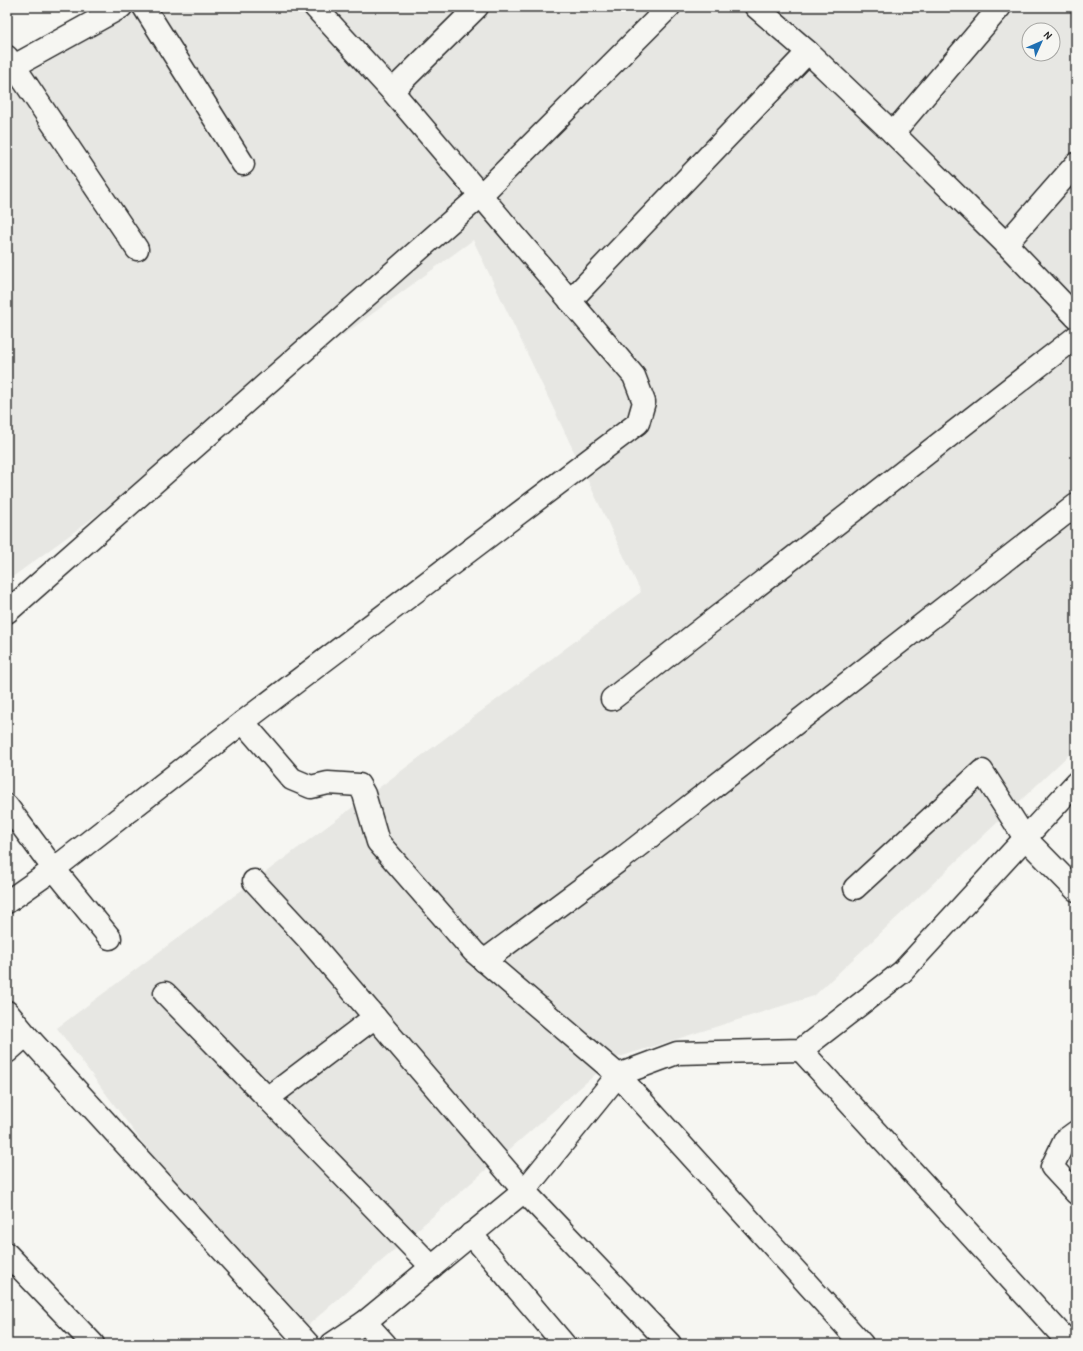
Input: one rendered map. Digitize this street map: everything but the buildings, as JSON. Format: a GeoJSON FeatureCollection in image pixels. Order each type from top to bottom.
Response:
{"type":"FeatureCollection","features":[{"type":"Feature","properties":{"kind":"street"},"geometry":{"type":"LineString","coordinates":[[121,7],[9,64],[138,249]]}},
{"type":"Feature","properties":{"kind":"street"},"geometry":{"type":"LineString","coordinates":[[144,7],[244,164]]}},
{"type":"Feature","properties":{"kind":"street"},"geometry":{"type":"LineString","coordinates":[[7,902],[54,870],[243,722],[638,423],[644,402],[634,376],[392,92],[315,7]]}},
{"type":"Feature","properties":{"kind":"street"},"geometry":{"type":"LineString","coordinates":[[392,92],[477,7]]}},
{"type":"Feature","properties":{"kind":"street"},"geometry":{"type":"LineString","coordinates":[[7,612],[480,196],[669,7]]}},
{"type":"Feature","properties":{"kind":"street"},"geometry":{"type":"LineString","coordinates":[[756,7],[808,52],[893,133],[1006,244],[1076,317]]}},
{"type":"Feature","properties":{"kind":"street"},"geometry":{"type":"LineString","coordinates":[[893,133],[1000,7]]}},
{"type":"Feature","properties":{"kind":"street"},"geometry":{"type":"LineString","coordinates":[[570,301],[808,52]]}},
{"type":"Feature","properties":{"kind":"street"},"geometry":{"type":"LineString","coordinates":[[1006,244],[1076,164]]}},
{"type":"Feature","properties":{"kind":"street"},"geometry":{"type":"LineString","coordinates":[[612,699],[1076,337]]}},
{"type":"Feature","properties":{"kind":"street"},"geometry":{"type":"LineString","coordinates":[[484,961],[637,847],[1076,505]]}},
{"type":"Feature","properties":{"kind":"street"},"geometry":{"type":"LineString","coordinates":[[243,722],[292,778],[310,787],[328,783],[358,786],[364,794],[378,842],[474,952],[618,1075],[862,1344]]}},
{"type":"Feature","properties":{"kind":"street"},"geometry":{"type":"LineString","coordinates":[[856,888],[982,772],[1025,838],[1076,890]]}},
{"type":"Feature","properties":{"kind":"street"},"geometry":{"type":"LineString","coordinates":[[332,1344],[365,1322],[524,1191],[618,1075],[676,1053],[801,1050],[902,972],[1076,783]]}},
{"type":"Feature","properties":{"kind":"street"},"geometry":{"type":"LineString","coordinates":[[7,806],[54,870],[110,938]]}},
{"type":"Feature","properties":{"kind":"street"},"geometry":{"type":"LineString","coordinates":[[254,881],[308,940],[524,1191],[670,1344]]}},
{"type":"Feature","properties":{"kind":"street"},"geometry":{"type":"LineString","coordinates":[[165,993],[432,1267]]}},
{"type":"Feature","properties":{"kind":"street"},"geometry":{"type":"LineString","coordinates":[[7,1012],[26,1035],[308,1344]]}},
{"type":"Feature","properties":{"kind":"street"},"geometry":{"type":"LineString","coordinates":[[268,1098],[375,1017]]}},
{"type":"Feature","properties":{"kind":"street"},"geometry":{"type":"LineString","coordinates":[[7,1052],[26,1035]]}},
{"type":"Feature","properties":{"kind":"street"},"geometry":{"type":"LineString","coordinates":[[801,1050],[1070,1344]]}},
{"type":"Feature","properties":{"kind":"street"},"geometry":{"type":"LineString","coordinates":[[1076,1132],[1065,1140],[1052,1167],[1076,1193]]}},
{"type":"Feature","properties":{"kind":"street"},"geometry":{"type":"LineString","coordinates":[[471,1234],[564,1344]]}},
{"type":"Feature","properties":{"kind":"street"},"geometry":{"type":"LineString","coordinates":[[7,1254],[93,1344]]}},
{"type":"Feature","properties":{"kind":"street"},"geometry":{"type":"LineString","coordinates":[[365,1322],[385,1344]]}},
{"type":"Feature","properties":{"kind":"shaded area"},"geometry":{"type":"Polygon","coordinates":[[[144,7],[1076,7],[1076,748],[814,996],[613,1059],[290,1341],[57,1028],[641,592],[473,240],[7,581],[7,86],[144,7]]]}}]}
